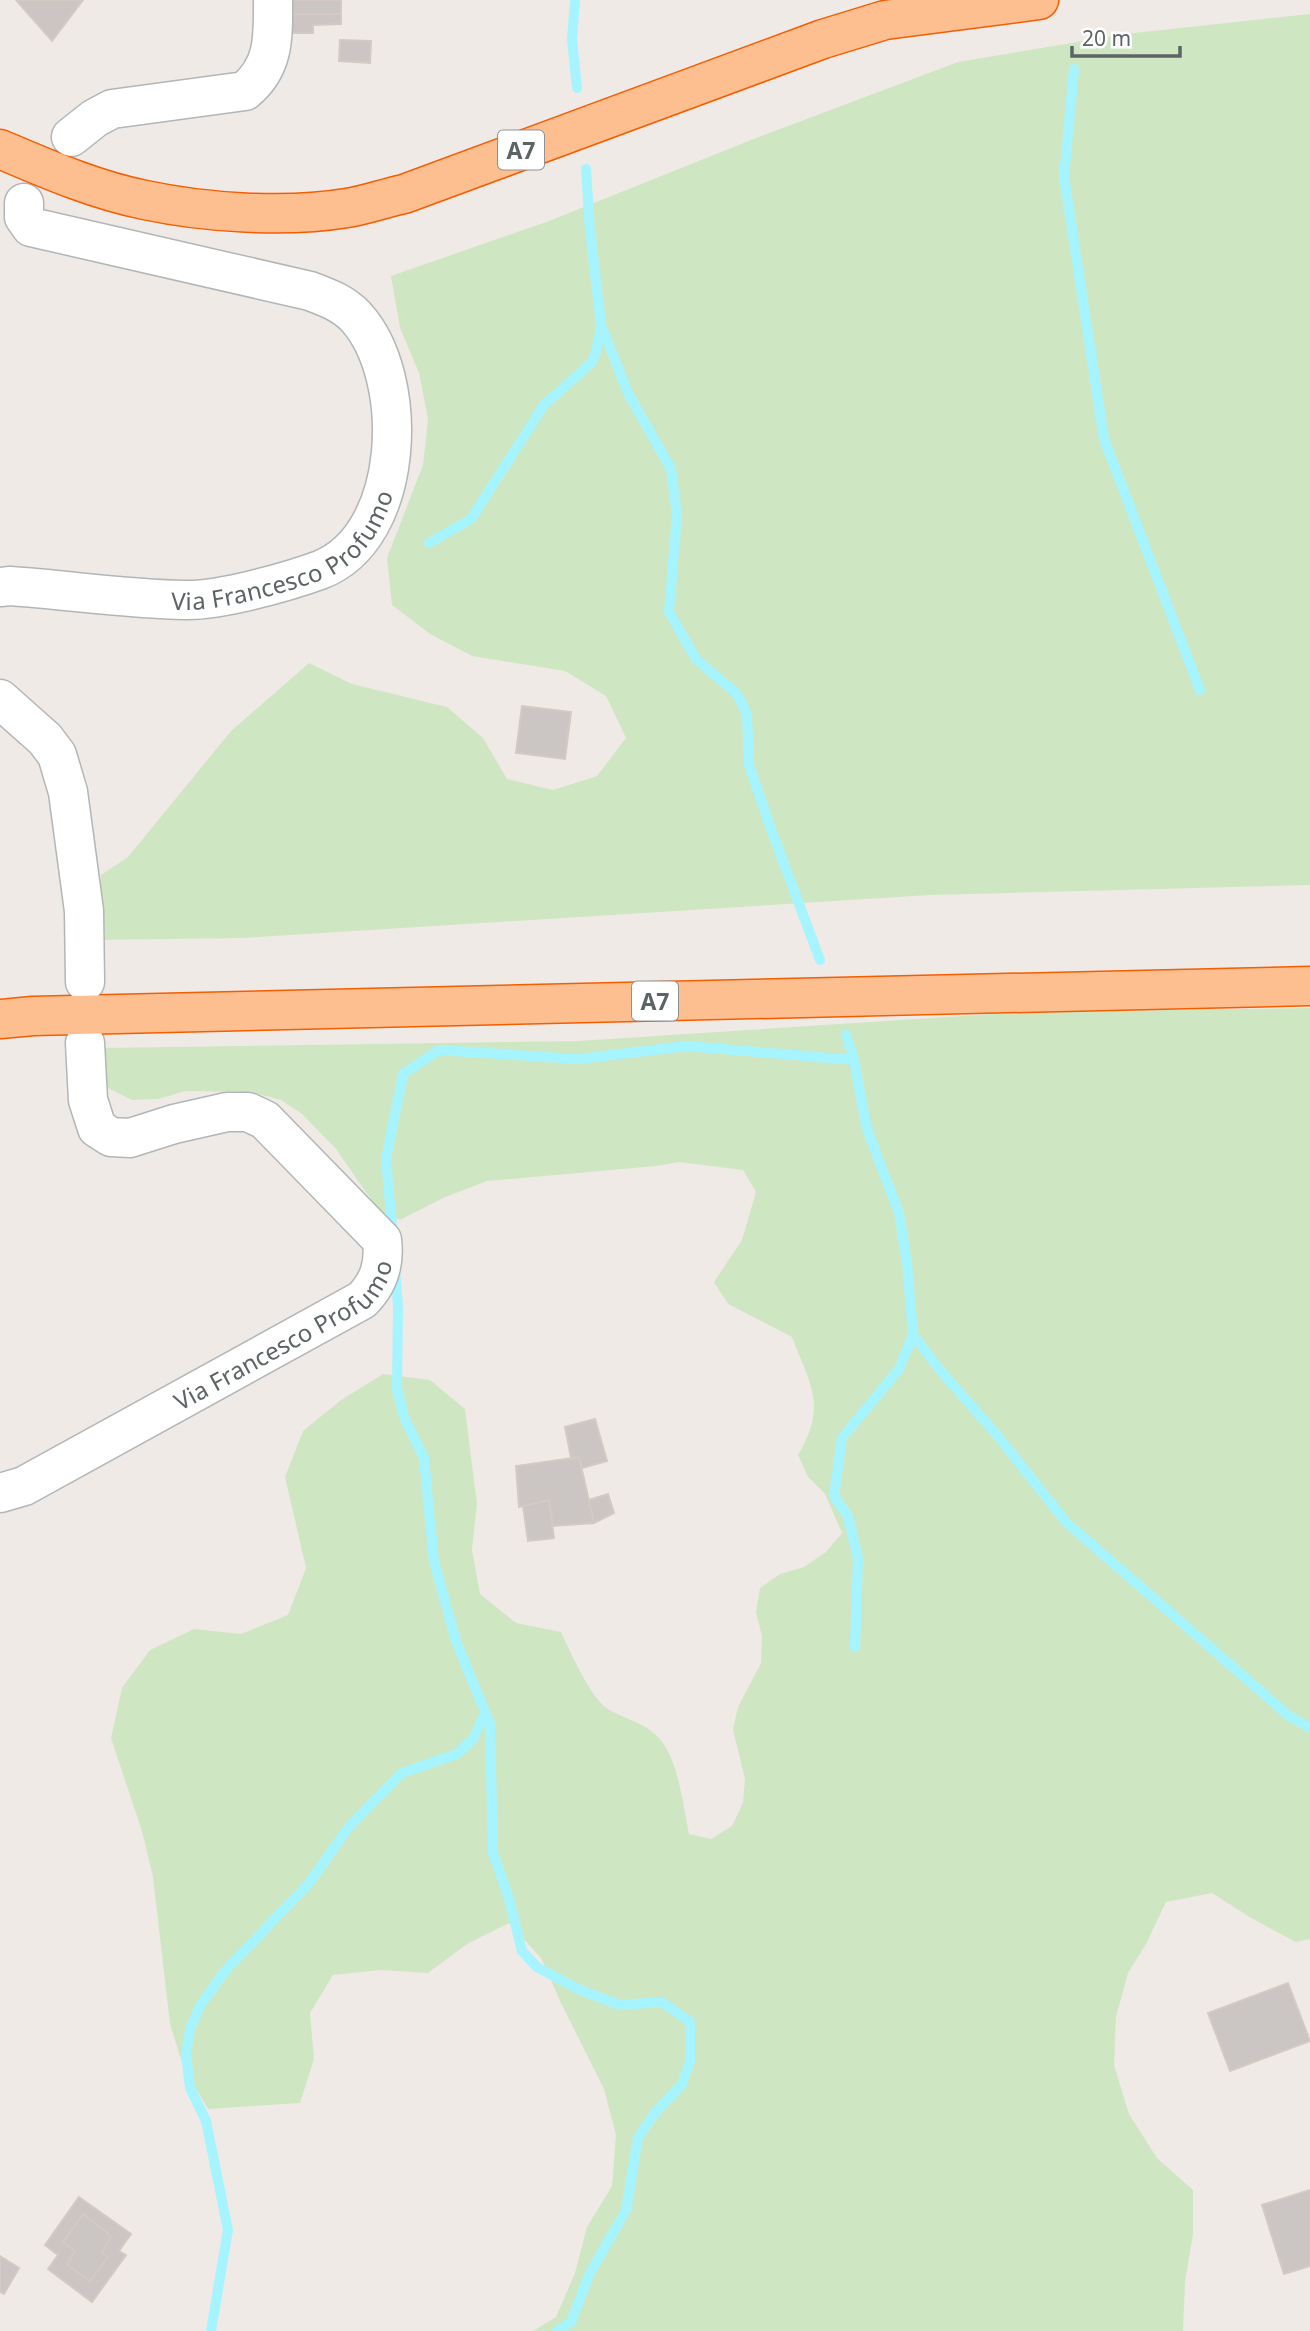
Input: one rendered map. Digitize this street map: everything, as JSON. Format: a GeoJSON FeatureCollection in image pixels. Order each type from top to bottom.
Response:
{"type":"FeatureCollection","features":[{"type":"Feature","properties":{"kind":"highway","name":"A7"},"geometry":{"type":"LineString","coordinates":[[0,149],[77,180],[145,200],[217,210],[273,213],[346,208],[404,194],[822,39],[885,20],[1039,0]]}},
{"type":"Feature","properties":{"kind":"highway","name":"A7"},"geometry":{"type":"LineString","coordinates":[[0,1019],[33,1016],[1310,986]]}},
{"type":"Feature","properties":{"kind":"street"},"geometry":{"type":"LineString","coordinates":[[71,137],[95,118],[112,109],[244,91],[259,79],[266,64],[273,41],[273,0]]}},
{"type":"Feature","properties":{"kind":"street","name":"Via Francesco Profumo"},"geometry":{"type":"LineString","coordinates":[[0,587],[188,601],[241,592],[322,569],[342,557],[360,539],[378,511],[388,471],[393,423],[387,379],[374,345],[356,317],[332,299],[310,291],[31,227],[24,217],[24,203]]}},
{"type":"Feature","properties":{"kind":"street"},"geometry":{"type":"LineString","coordinates":[[0,699],[45,738],[57,755],[68,792],[84,911],[85,982]]}},
{"type":"Feature","properties":{"kind":"street","name":"Via Francesco Profumo"},"geometry":{"type":"LineString","coordinates":[[0,1493],[24,1486],[362,1300],[372,1290],[381,1272],[384,1255],[382,1240],[265,1120],[248,1112],[227,1112],[174,1124],[130,1138],[111,1137],[97,1128],[88,1100],[85,1043]]}},
{"type":"Feature","properties":{"kind":"green space"},"geometry":{"type":"Polygon","coordinates":[[[1310,14],[1310,885],[930,895],[242,938],[99,940],[101,875],[128,857],[231,731],[309,663],[352,684],[447,707],[483,738],[507,779],[553,790],[597,776],[626,738],[606,696],[565,671],[472,656],[430,634],[392,605],[387,558],[423,465],[428,419],[419,373],[400,328],[391,276],[549,221],[751,140],[958,62],[1125,34],[1310,14]]]}},
{"type":"Feature","properties":{"kind":"green space"},"geometry":{"type":"Polygon","coordinates":[[[1310,1008],[1310,1939],[1296,1942],[1212,1893],[1166,1902],[1146,1944],[1128,1973],[1116,2017],[1114,2065],[1129,2114],[1157,2158],[1193,2190],[1193,2234],[1185,2282],[1183,2331],[533,2331],[556,2317],[575,2273],[587,2227],[612,2186],[616,2135],[604,2089],[541,1958],[509,1923],[467,1944],[428,1973],[380,1970],[333,1975],[310,2013],[314,2059],[300,2103],[208,2109],[184,2069],[170,2024],[153,1877],[142,1831],[111,1738],[122,1688],[150,1650],[194,1629],[241,1634],[288,1615],[306,1568],[285,1477],[303,1431],[341,1400],[383,1374],[430,1380],[465,1409],[477,1504],[472,1550],[480,1594],[516,1623],[561,1632],[601,1704],[647,1728],[660,1739],[674,1766],[689,1834],[711,1839],[732,1826],[743,1803],[745,1779],[733,1730],[738,1707],[761,1663],[762,1636],[756,1613],[760,1588],[780,1574],[804,1567],[826,1552],[842,1533],[825,1494],[808,1477],[798,1455],[807,1438],[814,1409],[810,1383],[792,1337],[728,1304],[714,1282],[742,1240],[756,1192],[743,1170],[679,1162],[487,1181],[443,1198],[400,1220],[379,1211],[336,1149],[302,1114],[281,1100],[250,1092],[186,1091],[158,1099],[132,1100],[100,1084],[102,1048],[578,1041],[1024,1012],[1310,1008]]]}},
{"type":"Feature","properties":{"kind":"building"},"geometry":{"type":"Polygon","coordinates":[[[16,0],[83,0],[52,41],[16,0]]]}},
{"type":"Feature","properties":{"kind":"building"},"geometry":{"type":"Polygon","coordinates":[[[285,0],[341,0],[341,14],[285,14],[285,0]]]}},
{"type":"Feature","properties":{"kind":"building"},"geometry":{"type":"Polygon","coordinates":[[[285,14],[341,14],[341,24],[313,25],[313,33],[286,33],[285,14]]]}},
{"type":"Feature","properties":{"kind":"building"},"geometry":{"type":"Polygon","coordinates":[[[340,40],[371,41],[370,63],[339,61],[340,40]]]}},
{"type":"Feature","properties":{"kind":"building"},"geometry":{"type":"Polygon","coordinates":[[[522,706],[571,712],[565,759],[516,753],[522,706]]]}},
{"type":"Feature","properties":{"kind":"building"},"geometry":{"type":"Polygon","coordinates":[[[595,1419],[607,1461],[582,1468],[579,1457],[571,1458],[565,1427],[595,1419]]]}},
{"type":"Feature","properties":{"kind":"building"},"geometry":{"type":"Polygon","coordinates":[[[579,1457],[594,1523],[553,1526],[549,1500],[519,1507],[516,1466],[579,1457]]]}},
{"type":"Feature","properties":{"kind":"building"},"geometry":{"type":"Polygon","coordinates":[[[608,1494],[614,1513],[594,1523],[589,1500],[608,1494]]]}},
{"type":"Feature","properties":{"kind":"building"},"geometry":{"type":"Polygon","coordinates":[[[549,1500],[554,1538],[528,1541],[523,1506],[549,1500]]]}},
{"type":"Feature","properties":{"kind":"building"},"geometry":{"type":"Polygon","coordinates":[[[1288,1983],[1310,2041],[1230,2071],[1208,2013],[1288,1983]]]}},
{"type":"Feature","properties":{"kind":"building"},"geometry":{"type":"Polygon","coordinates":[[[1310,2190],[1310,2266],[1284,2274],[1262,2205],[1310,2190]]]}},
{"type":"Feature","properties":{"kind":"building"},"geometry":{"type":"Polygon","coordinates":[[[79,2197],[131,2234],[119,2251],[126,2255],[92,2302],[48,2269],[58,2255],[45,2245],[79,2197]]]}},
{"type":"Feature","properties":{"kind":"building"},"geometry":{"type":"Polygon","coordinates":[[[83,2214],[111,2236],[102,2253],[108,2257],[90,2281],[67,2265],[75,2251],[63,2242],[83,2214]]]}},
{"type":"Feature","properties":{"kind":"building"},"geometry":{"type":"Polygon","coordinates":[[[0,2256],[19,2268],[4,2294],[0,2292],[0,2256]]]}},
{"type":"Feature","properties":{"kind":"waterway"},"geometry":{"type":"LineString","coordinates":[[575,0],[572,39],[577,88]]}},
{"type":"Feature","properties":{"kind":"waterway"},"geometry":{"type":"LineString","coordinates":[[1074,69],[1064,177],[1104,439],[1200,690]]}},
{"type":"Feature","properties":{"kind":"waterway"},"geometry":{"type":"LineString","coordinates":[[586,169],[601,325],[628,393],[671,469],[677,515],[669,612],[696,659],[737,694],[747,714],[749,765],[820,960]]}},
{"type":"Feature","properties":{"kind":"waterway"},"geometry":{"type":"LineString","coordinates":[[429,543],[471,519],[544,405],[591,363],[601,327]]}},
{"type":"Feature","properties":{"kind":"waterway"},"geometry":{"type":"LineString","coordinates":[[846,1035],[854,1060],[867,1129],[899,1213],[907,1263],[913,1335],[1066,1522],[1289,1716],[1310,1728]]}},
{"type":"Feature","properties":{"kind":"waterway"},"geometry":{"type":"LineString","coordinates":[[393,1236],[386,1159],[403,1074],[439,1050],[578,1059],[687,1046],[854,1060]]}},
{"type":"Feature","properties":{"kind":"waterway"},"geometry":{"type":"LineString","coordinates":[[395,1270],[398,1305],[397,1388],[404,1417],[424,1458],[434,1561],[456,1641],[490,1724],[493,1853],[508,1895],[522,1951],[537,1967],[578,1989],[619,2005],[662,2002],[690,2022],[690,2061],[682,2084],[654,2114],[638,2138],[626,2210],[589,2275],[571,2322],[557,2331]]}},
{"type":"Feature","properties":{"kind":"waterway"},"geometry":{"type":"LineString","coordinates":[[855,1647],[858,1558],[848,1516],[834,1496],[842,1438],[899,1369],[913,1335]]}},
{"type":"Feature","properties":{"kind":"waterway"},"geometry":{"type":"LineString","coordinates":[[211,2331],[228,2230],[206,2121],[190,2088],[186,2054],[190,2029],[200,2006],[225,1971],[310,1882],[348,1828],[402,1773],[457,1754],[473,1739],[485,1713]]}}]}
